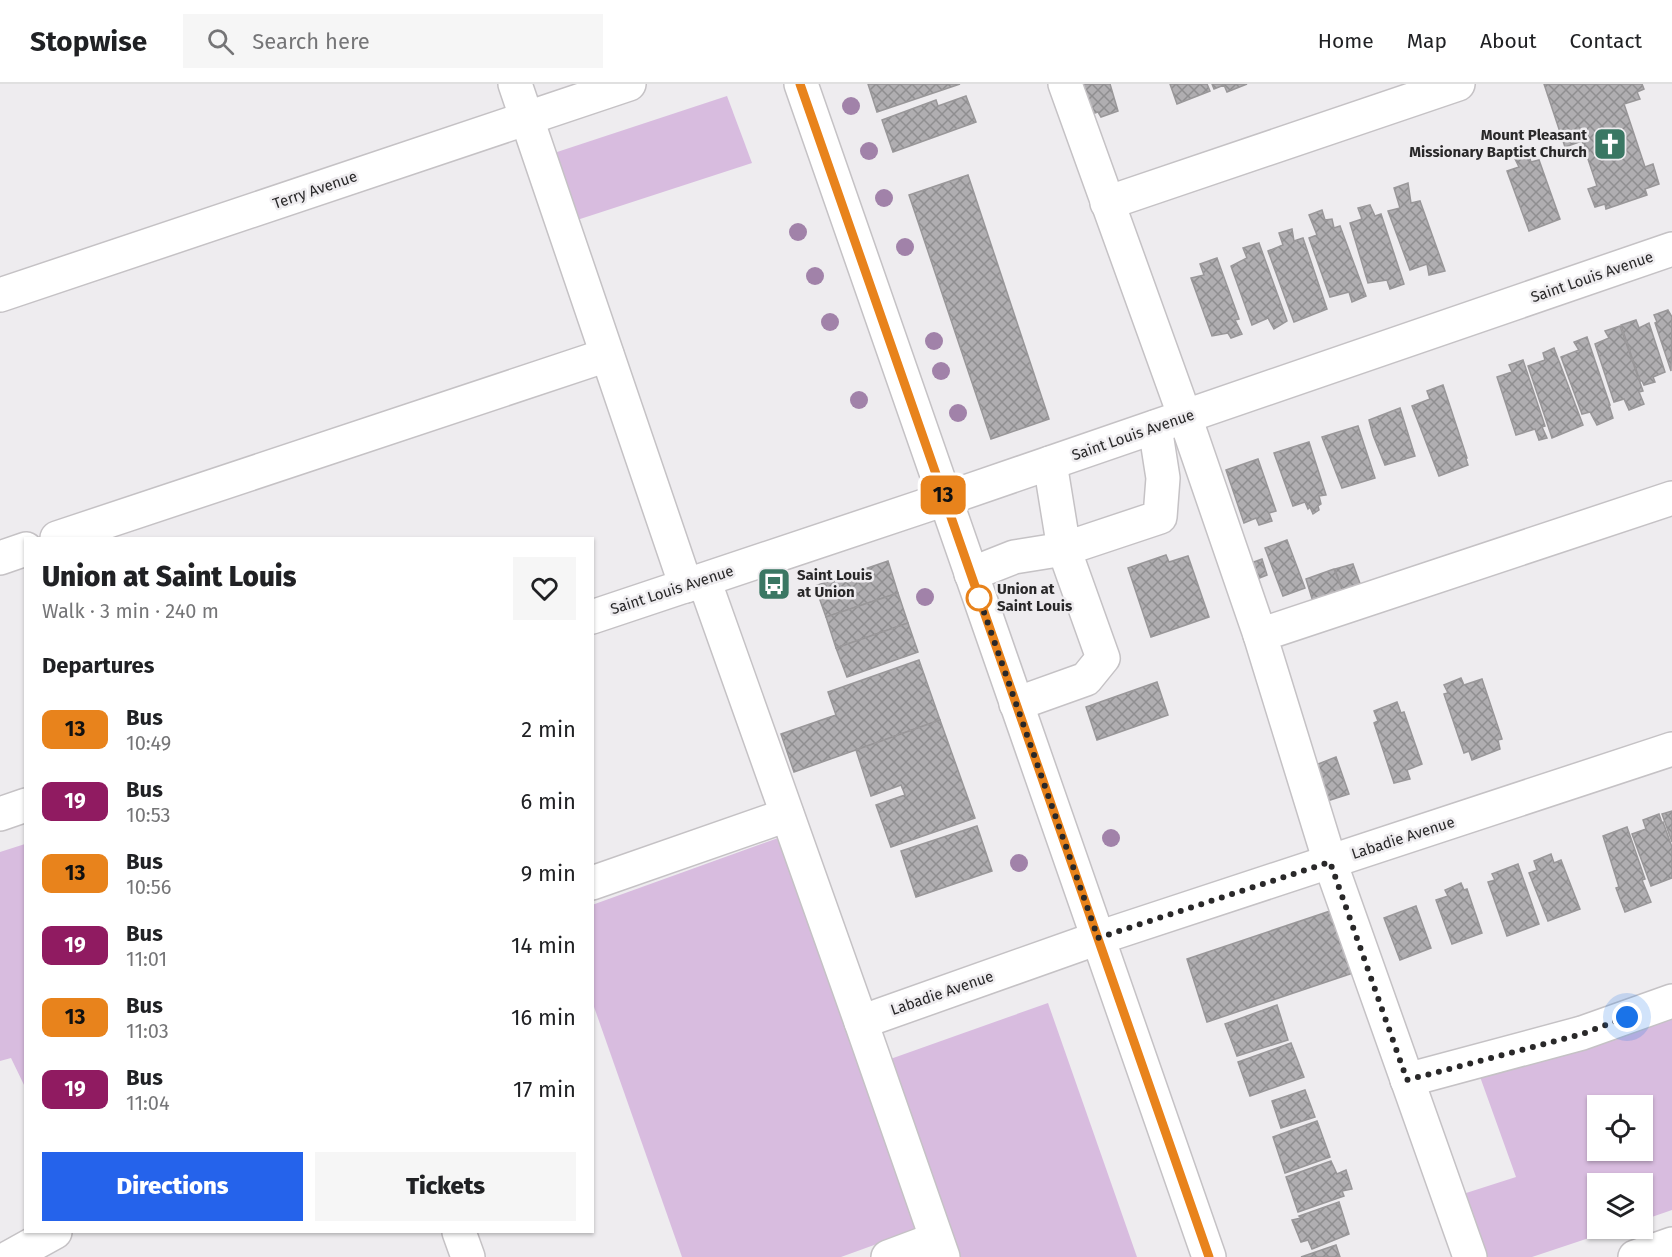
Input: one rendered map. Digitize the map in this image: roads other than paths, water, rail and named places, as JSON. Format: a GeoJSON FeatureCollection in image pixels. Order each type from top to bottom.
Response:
{"type":"FeatureCollection","features":[{"type":"Feature","properties":{"kind":"street"},"geometry":{"type":"LineString","coordinates":[[515,84],[607,355],[787,815],[940,1248],[888,1257]]}},
{"type":"Feature","properties":{"kind":"street","name":"Terry Avenue"},"geometry":{"type":"LineString","coordinates":[[0,296],[629,84]]}},
{"type":"Feature","properties":{"kind":"street"},"geometry":{"type":"LineString","coordinates":[[801,84],[1209,1257]]}},
{"type":"Feature","properties":{"kind":"street"},"geometry":{"type":"LineString","coordinates":[[1065,84],[1107,203],[1170,422],[1260,635],[1330,862],[1470,1257]]}},
{"type":"Feature","properties":{"kind":"street"},"geometry":{"type":"LineString","coordinates":[[1107,203],[1458,84]]}},
{"type":"Feature","properties":{"kind":"street","name":"Saint Louis Avenue"},"geometry":{"type":"LineString","coordinates":[[594,616],[945,499],[1672,249]]}},
{"type":"Feature","properties":{"kind":"street"},"geometry":{"type":"LineString","coordinates":[[60,537],[607,355]]}},
{"type":"Feature","properties":{"kind":"street"},"geometry":{"type":"LineString","coordinates":[[971,574],[1014,557],[1064,549],[1160,517],[1170,422]]}},
{"type":"Feature","properties":{"kind":"street"},"geometry":{"type":"LineString","coordinates":[[1016,704],[1086,679],[1103,658],[1064,549],[1050,463]]}},
{"type":"Feature","properties":{"kind":"street"},"geometry":{"type":"LineString","coordinates":[[1260,635],[1672,498]]}},
{"type":"Feature","properties":{"kind":"street"},"geometry":{"type":"LineString","coordinates":[[0,558],[24,550]]}},
{"type":"Feature","properties":{"kind":"street","name":"Labadie Avenue"},"geometry":{"type":"LineString","coordinates":[[861,1022],[1098,938],[1672,749]]}},
{"type":"Feature","properties":{"kind":"street"},"geometry":{"type":"LineString","coordinates":[[0,814],[24,807]]}},
{"type":"Feature","properties":{"kind":"street"},"geometry":{"type":"LineString","coordinates":[[594,882],[787,815]]}},
{"type":"Feature","properties":{"kind":"street"},"geometry":{"type":"LineString","coordinates":[[1407,1080],[1582,1034],[1672,1000]]}},
{"type":"Feature","properties":{"kind":"street"},"geometry":{"type":"LineString","coordinates":[[10,1257],[53,1233]]}},
{"type":"Feature","properties":{"kind":"street"},"geometry":{"type":"LineString","coordinates":[[459,1233],[468,1257]]}},
{"type":"Feature","properties":{"kind":"street"},"geometry":{"type":"LineString","coordinates":[[1635,1257],[1672,1244]]}},
{"type":"Feature","properties":{"kind":"place","name":"Mount Pleasant Missionary Baptist Church"},"geometry":{"type":"Point","coordinates":[1610,144]}},
{"type":"Feature","properties":{"kind":"place","name":"Saint Louis at Union"},"geometry":{"type":"Point","coordinates":[774,584]}},
{"type":"Feature","properties":{"kind":"place","name":"Union at Saint Louis"},"geometry":{"type":"Point","coordinates":[979,598]}}]}
